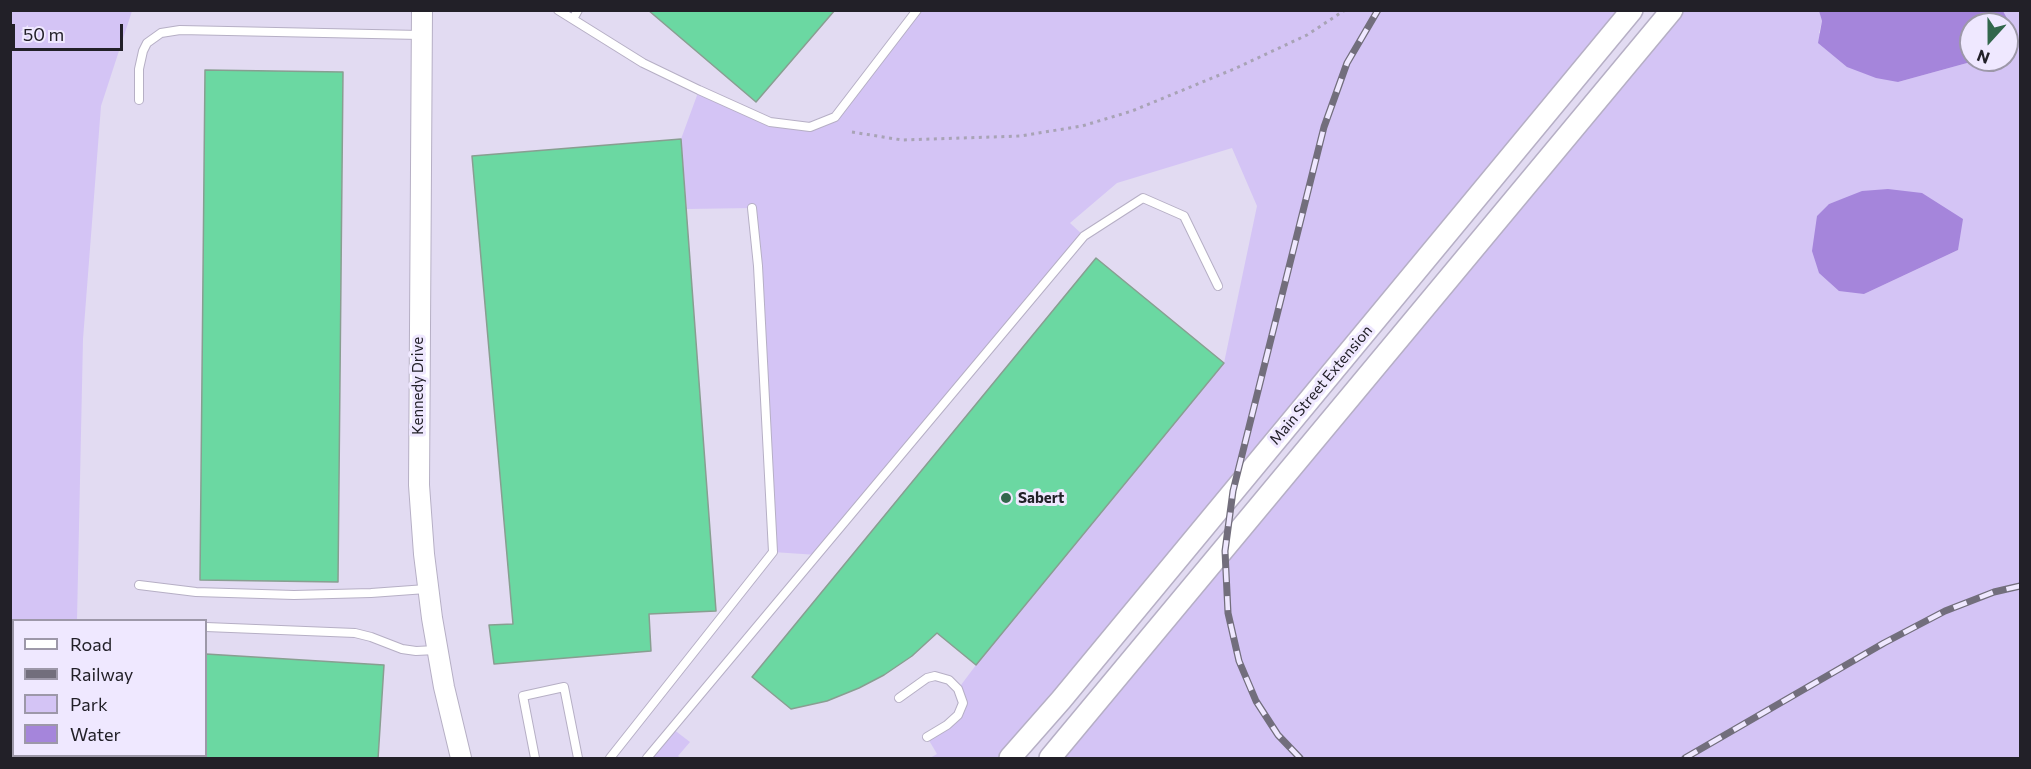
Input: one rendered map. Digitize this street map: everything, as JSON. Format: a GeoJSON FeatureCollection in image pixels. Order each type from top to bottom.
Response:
{"type":"FeatureCollection","features":[{"type":"Feature","properties":{"kind":"main road","name":"Main Street Extension"},"geometry":{"type":"LineString","coordinates":[[1010,759],[1632,10]]}},
{"type":"Feature","properties":{"kind":"main road","name":"Main Street Extension"},"geometry":{"type":"LineString","coordinates":[[1050,759],[1672,10]]}},
{"type":"Feature","properties":{"kind":"street","name":"Kennedy Drive"},"geometry":{"type":"LineString","coordinates":[[422,10],[417,454],[428,589],[437,650],[460,759]]}},
{"type":"Feature","properties":{"kind":"lane"},"geometry":{"type":"LineString","coordinates":[[558,10],[644,63],[709,95],[770,122],[810,127],[835,117],[917,10]]}},
{"type":"Feature","properties":{"kind":"lane"},"geometry":{"type":"LineString","coordinates":[[573,20],[578,10]]}},
{"type":"Feature","properties":{"kind":"lane"},"geometry":{"type":"LineString","coordinates":[[139,100],[139,69],[143,51],[153,37],[170,31],[421,35]]}},
{"type":"Feature","properties":{"kind":"lane"},"geometry":{"type":"LineString","coordinates":[[647,759],[1084,236],[1143,198],[1184,216],[1218,286]]}},
{"type":"Feature","properties":{"kind":"lane"},"geometry":{"type":"LineString","coordinates":[[610,759],[773,552],[758,266],[752,208]]}},
{"type":"Feature","properties":{"kind":"lane"},"geometry":{"type":"LineString","coordinates":[[139,585],[205,592],[294,595],[428,589]]}},
{"type":"Feature","properties":{"kind":"lane"},"geometry":{"type":"LineString","coordinates":[[207,627],[355,633],[402,649],[437,650]]}},
{"type":"Feature","properties":{"kind":"lane"},"geometry":{"type":"LineString","coordinates":[[898,698],[921,681],[935,676],[949,680],[958,689],[963,703],[958,715],[927,737]]}},
{"type":"Feature","properties":{"kind":"lane"},"geometry":{"type":"LineString","coordinates":[[536,759],[523,696],[564,687],[578,759]]}},
{"type":"Feature","properties":{"kind":"path"},"geometry":{"type":"LineString","coordinates":[[852,132],[902,140],[1020,135],[1082,126],[1132,111],[1234,69],[1307,35],[1345,10]]}},
{"type":"Feature","properties":{"kind":"green space"},"geometry":{"type":"Polygon","coordinates":[[[10,11],[132,11],[101,106],[83,339],[77,619],[12,619],[12,757],[74,758],[11,758],[10,11]]]}},
{"type":"Feature","properties":{"kind":"green space"},"geometry":{"type":"Polygon","coordinates":[[[917,11],[1632,11],[1010,758],[930,758],[937,754],[927,737],[961,709],[958,689],[976,665],[1224,363],[1257,206],[1232,148],[1117,183],[1070,223],[1084,236],[818,555],[773,552],[752,208],[687,209],[681,139],[699,90],[770,122],[810,127],[835,117],[917,11]]]}},
{"type":"Feature","properties":{"kind":"green space"},"geometry":{"type":"Polygon","coordinates":[[[1672,11],[1819,11],[1822,21],[1819,33],[1898,82],[1959,65],[1959,72],[2019,72],[2019,12],[2003,11],[2020,11],[2020,758],[1050,758],[1672,11]],[[1843,199],[1829,204],[1864,294],[1958,250],[1843,199]]]}},
{"type":"Feature","properties":{"kind":"green space"},"geometry":{"type":"Polygon","coordinates":[[[673,729],[690,742],[678,756],[681,758],[647,758],[673,729]]]}},
{"type":"Feature","properties":{"kind":"water"},"geometry":{"type":"Polygon","coordinates":[[[1819,11],[2004,12],[1959,12],[1959,65],[1898,82],[1876,78],[1847,67],[1818,43],[1822,21],[1819,11]]]}},
{"type":"Feature","properties":{"kind":"water"},"geometry":{"type":"Polygon","coordinates":[[[1888,189],[1922,193],[1963,219],[1958,250],[1864,294],[1839,291],[1819,273],[1812,251],[1817,216],[1829,204],[1862,191],[1888,189]]]}},
{"type":"Feature","properties":{"kind":"building"},"geometry":{"type":"Polygon","coordinates":[[[648,10],[835,10],[756,102],[648,10]]]}},
{"type":"Feature","properties":{"kind":"building"},"geometry":{"type":"Polygon","coordinates":[[[205,70],[343,72],[338,582],[200,580],[205,70]]]}},
{"type":"Feature","properties":{"kind":"building"},"geometry":{"type":"Polygon","coordinates":[[[681,139],[716,611],[649,614],[651,651],[494,664],[489,625],[513,624],[472,156],[681,139]]]}},
{"type":"Feature","properties":{"kind":"building","name":"Sabert"},"geometry":{"type":"Polygon","coordinates":[[[1096,258],[1224,363],[976,665],[937,633],[912,656],[884,675],[827,701],[791,709],[752,677],[1096,258]]]}},
{"type":"Feature","properties":{"kind":"building"},"geometry":{"type":"Polygon","coordinates":[[[207,654],[384,665],[378,759],[206,759],[207,654]]]}},
{"type":"Feature","properties":{"kind":"railway"},"geometry":{"type":"LineString","coordinates":[[1300,758],[1278,735],[1256,701],[1239,661],[1228,613],[1225,551],[1233,491],[1324,127],[1347,63],[1378,10]]}},
{"type":"Feature","properties":{"kind":"railway"},"geometry":{"type":"LineString","coordinates":[[1685,758],[1884,643],[1945,611],[1994,592],[2020,586]]}},
{"type":"Feature","properties":{"kind":"place","name":"Sabert"},"geometry":{"type":"Point","coordinates":[1006,498]}}]}
